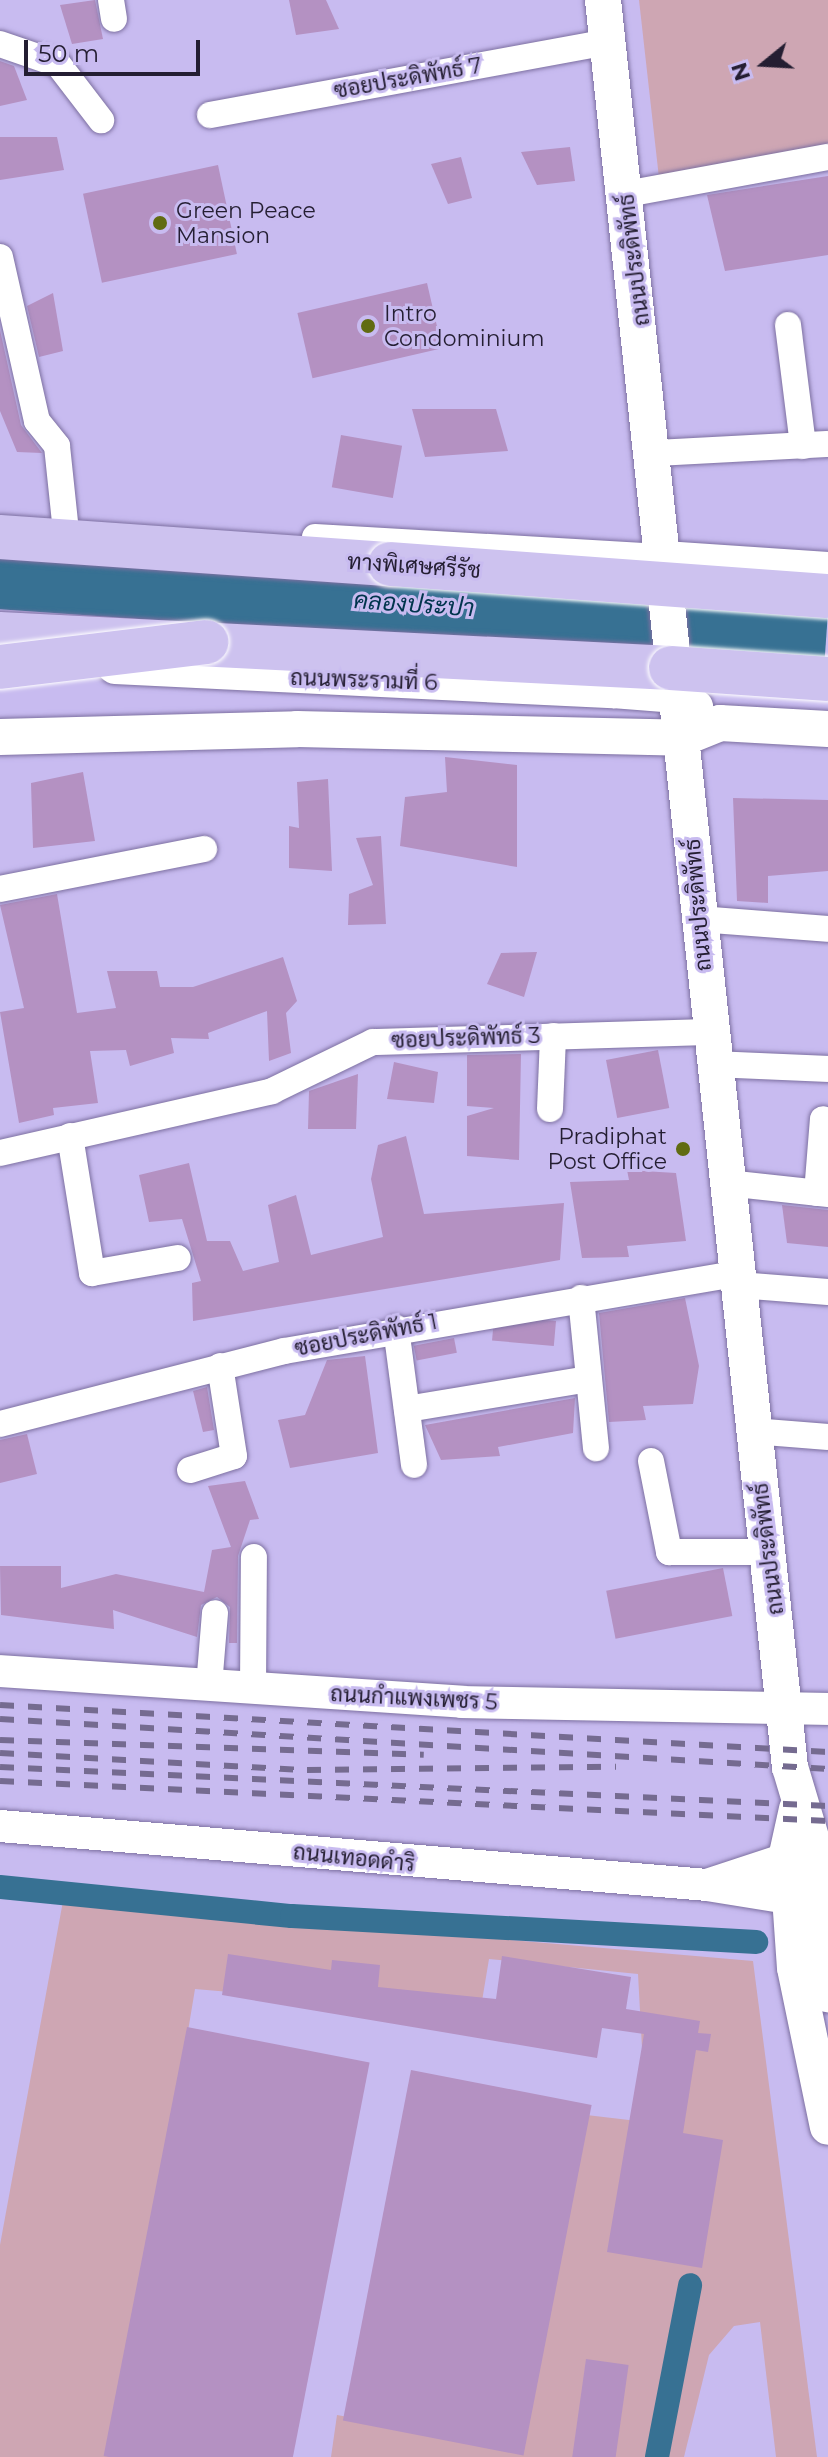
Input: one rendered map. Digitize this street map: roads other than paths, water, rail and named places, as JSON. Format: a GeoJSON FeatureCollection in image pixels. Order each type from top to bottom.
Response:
{"type":"FeatureCollection","features":[{"type":"Feature","properties":{"kind":"highway","name":"ทางพิเศษศรีรัช"},"geometry":{"type":"LineString","coordinates":[[0,537],[828,596]]}},
{"type":"Feature","properties":{"kind":"highway"},"geometry":{"type":"LineString","coordinates":[[0,634],[206,642],[828,679]]}},
{"type":"Feature","properties":{"kind":"highway"},"geometry":{"type":"LineString","coordinates":[[0,667],[206,642]]}},
{"type":"Feature","properties":{"kind":"main road","name":"ถนนประดิพัทธ์"},"geometry":{"type":"LineString","coordinates":[[603,0],[655,453],[699,919],[753,1431],[797,1809],[810,1852],[812,1902],[805,2028],[827,2107]]}},
{"type":"Feature","properties":{"kind":"main road","name":"ถนนพระรามที่ 6"},"geometry":{"type":"LineString","coordinates":[[0,656],[677,695],[720,723]]}},
{"type":"Feature","properties":{"kind":"main road","name":"ถนนพระรามที่ 6"},"geometry":{"type":"LineString","coordinates":[[0,737],[297,729],[683,738],[720,723],[828,729]]}},
{"type":"Feature","properties":{"kind":"main road","name":"ถนนประดิพัทธ์"},"geometry":{"type":"LineString","coordinates":[[812,1902],[828,1994]]}},
{"type":"Feature","properties":{"kind":"street","name":"ซอยประดิพัทธ์ 7"},"geometry":{"type":"LineString","coordinates":[[210,115],[607,42]]}},
{"type":"Feature","properties":{"kind":"street"},"geometry":{"type":"LineString","coordinates":[[0,44],[58,64],[101,120]]}},
{"type":"Feature","properties":{"kind":"street"},"geometry":{"type":"LineString","coordinates":[[626,194],[828,157]]}},
{"type":"Feature","properties":{"kind":"street"},"geometry":{"type":"LineString","coordinates":[[0,257],[37,421],[57,446],[65,522]]}},
{"type":"Feature","properties":{"kind":"street"},"geometry":{"type":"LineString","coordinates":[[655,453],[816,445],[788,325]]}},
{"type":"Feature","properties":{"kind":"street"},"geometry":{"type":"LineString","coordinates":[[0,518],[828,568]]}},
{"type":"Feature","properties":{"kind":"street"},"geometry":{"type":"LineString","coordinates":[[0,889],[204,849]]}},
{"type":"Feature","properties":{"kind":"street"},"geometry":{"type":"LineString","coordinates":[[699,919],[828,929]]}},
{"type":"Feature","properties":{"kind":"street"},"geometry":{"type":"LineString","coordinates":[[550,1109],[553,1036]]}},
{"type":"Feature","properties":{"kind":"street","name":"ซอยประดิพัทธ์ 3"},"geometry":{"type":"LineString","coordinates":[[1,1147],[70,1136],[272,1091],[373,1042],[553,1036],[712,1048],[828,1069]]}},
{"type":"Feature","properties":{"kind":"street"},"geometry":{"type":"LineString","coordinates":[[727,1183],[822,1193],[823,1119]]}},
{"type":"Feature","properties":{"kind":"street"},"geometry":{"type":"LineString","coordinates":[[70,1136],[92,1273],[178,1258]]}},
{"type":"Feature","properties":{"kind":"street","name":"ซอยประดิพัทธ์ 1"},"geometry":{"type":"LineString","coordinates":[[0,1424],[220,1366],[396,1328],[581,1298],[738,1279],[828,1292]]}},
{"type":"Feature","properties":{"kind":"street"},"geometry":{"type":"LineString","coordinates":[[581,1298],[596,1448]]}},
{"type":"Feature","properties":{"kind":"street"},"geometry":{"type":"LineString","coordinates":[[396,1328],[414,1465]]}},
{"type":"Feature","properties":{"kind":"street"},"geometry":{"type":"LineString","coordinates":[[190,1470],[234,1456],[220,1366]]}},
{"type":"Feature","properties":{"kind":"street"},"geometry":{"type":"LineString","coordinates":[[407,1409],[589,1379]]}},
{"type":"Feature","properties":{"kind":"street"},"geometry":{"type":"LineString","coordinates":[[753,1431],[828,1437]]}},
{"type":"Feature","properties":{"kind":"street"},"geometry":{"type":"LineString","coordinates":[[651,1461],[669,1552],[769,1552]]}},
{"type":"Feature","properties":{"kind":"street"},"geometry":{"type":"LineString","coordinates":[[253,1688],[254,1557]]}},
{"type":"Feature","properties":{"kind":"street"},"geometry":{"type":"LineString","coordinates":[[209,1686],[215,1613]]}},
{"type":"Feature","properties":{"kind":"street","name":"ถนนกำแพงเพชร 5"},"geometry":{"type":"LineString","coordinates":[[0,1671],[462,1702],[785,1702],[828,1709]]}},
{"type":"Feature","properties":{"kind":"street","name":"ถนนเทอดดำริ"},"geometry":{"type":"LineString","coordinates":[[0,1826],[707,1885],[812,1902]]}},
{"type":"Feature","properties":{"kind":"street","name":"ถนนเทอดดำริ"},"geometry":{"type":"LineString","coordinates":[[707,1885],[810,1852]]}},
{"type":"Feature","properties":{"kind":"water","name":"คลองประปา"},"geometry":{"type":"Polygon","coordinates":[[[0,554],[828,612],[824,667],[0,609],[0,554]]]}},
{"type":"Feature","properties":{"kind":"waterway"},"geometry":{"type":"LineString","coordinates":[[0,1887],[292,1916],[756,1942]]}},
{"type":"Feature","properties":{"kind":"waterway"},"geometry":{"type":"LineString","coordinates":[[657,2457],[690,2285]]}},
{"type":"Feature","properties":{"kind":"railway"},"geometry":{"type":"LineString","coordinates":[[0,1705],[828,1752]]}},
{"type":"Feature","properties":{"kind":"railway"},"geometry":{"type":"LineString","coordinates":[[0,1719],[828,1769]]}},
{"type":"Feature","properties":{"kind":"railway"},"geometry":{"type":"LineString","coordinates":[[0,1740],[424,1755]]}},
{"type":"Feature","properties":{"kind":"railway"},"geometry":{"type":"LineString","coordinates":[[0,1753],[307,1770],[616,1767]]}},
{"type":"Feature","properties":{"kind":"railway"},"geometry":{"type":"LineString","coordinates":[[0,1767],[828,1806]]}},
{"type":"Feature","properties":{"kind":"railway"},"geometry":{"type":"LineString","coordinates":[[0,1781],[828,1821]]}},
{"type":"Feature","properties":{"kind":"place","name":"Green Peace Mansion"},"geometry":{"type":"Point","coordinates":[160,223]}},
{"type":"Feature","properties":{"kind":"place","name":"Intro Condominium"},"geometry":{"type":"Point","coordinates":[368,326]}},
{"type":"Feature","properties":{"kind":"place","name":"Pradiphat Post Office"},"geometry":{"type":"Point","coordinates":[683,1149]}}]}
